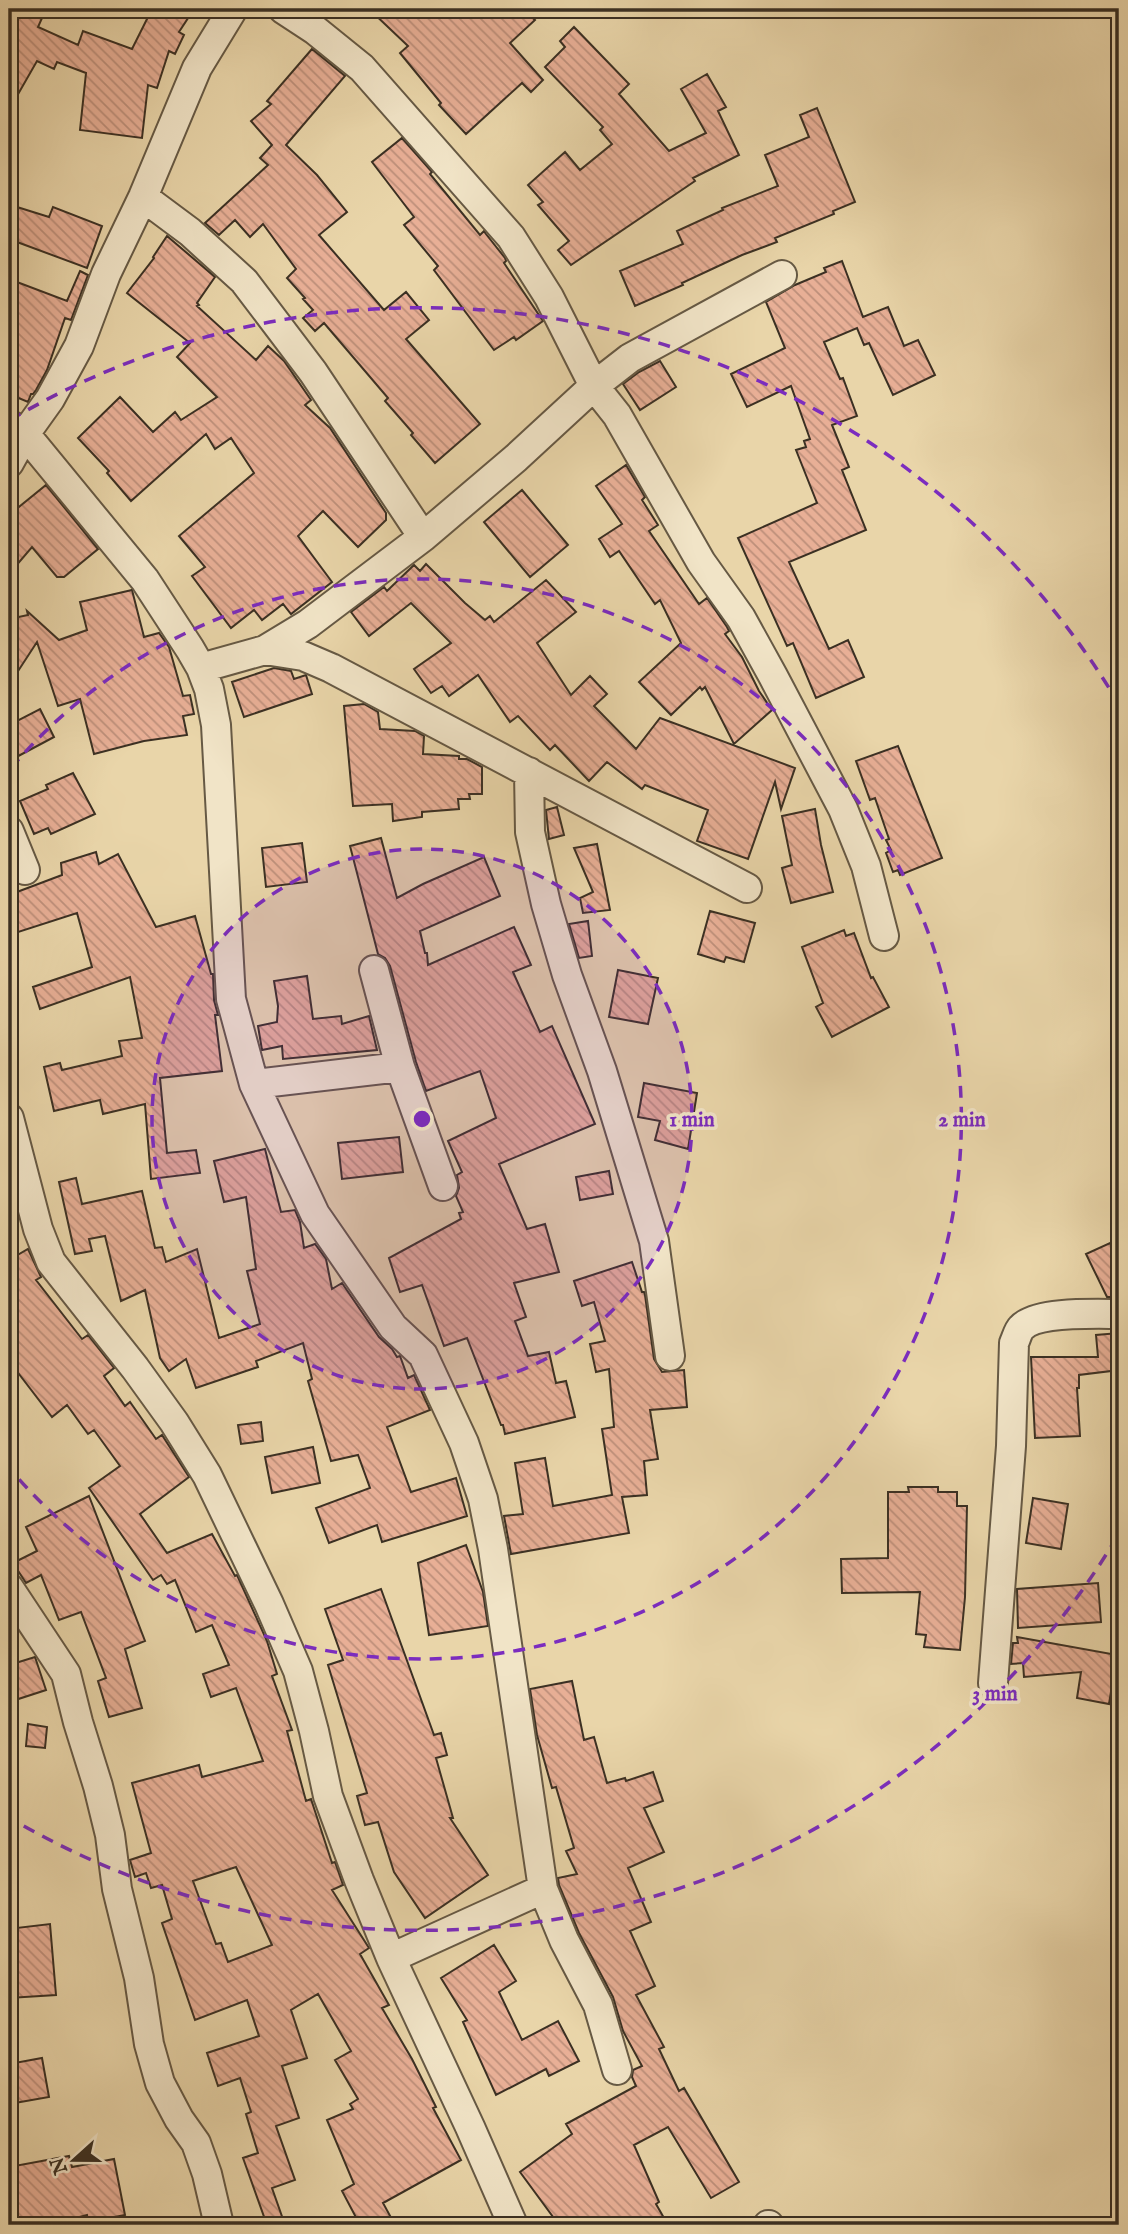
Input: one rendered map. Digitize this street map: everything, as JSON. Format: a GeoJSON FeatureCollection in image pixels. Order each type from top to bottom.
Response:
{"type":"FeatureCollection","features":[{"type":"Feature","properties":{"kind":"street"},"geometry":{"type":"LineString","coordinates":[[9,463],[17,429],[50,399],[79,346],[106,274],[143,197],[197,68],[233,9]]}},
{"type":"Feature","properties":{"kind":"street"},"geometry":{"type":"LineString","coordinates":[[283,9],[315,30],[362,68],[511,237],[549,296],[594,386],[617,415],[701,562],[741,618],[843,809],[866,866],[884,936]]}},
{"type":"Feature","properties":{"kind":"street"},"geometry":{"type":"LineString","coordinates":[[143,197],[190,232],[244,281],[313,372],[423,537]]}},
{"type":"Feature","properties":{"kind":"street"},"geometry":{"type":"LineString","coordinates":[[201,668],[265,650],[309,624],[423,537],[516,458],[594,386],[630,358],[782,275]]}},
{"type":"Feature","properties":{"kind":"street"},"geometry":{"type":"LineString","coordinates":[[17,429],[145,580],[201,668],[209,689],[216,725],[231,999],[254,1084],[315,1214],[393,1327],[423,1355],[464,1443],[483,1499],[493,1549],[543,1889],[564,1940],[598,2005],[617,2070]]}},
{"type":"Feature","properties":{"kind":"street"},"geometry":{"type":"LineString","coordinates":[[265,650],[303,656],[331,668],[747,888]]}},
{"type":"Feature","properties":{"kind":"street"},"geometry":{"type":"LineString","coordinates":[[529,772],[530,832],[546,904],[567,975],[602,1070],[654,1241],[670,1356]]}},
{"type":"Feature","properties":{"kind":"street"},"geometry":{"type":"LineString","coordinates":[[9,831],[25,870]]}},
{"type":"Feature","properties":{"kind":"street"},"geometry":{"type":"LineString","coordinates":[[374,970],[400,1067],[443,1186]]}},
{"type":"Feature","properties":{"kind":"street"},"geometry":{"type":"LineString","coordinates":[[254,1084],[400,1067]]}},
{"type":"Feature","properties":{"kind":"street"},"geometry":{"type":"LineString","coordinates":[[9,1118],[38,1229],[51,1262],[135,1368],[181,1433],[207,1475],[269,1604],[298,1671],[328,1796],[391,1958],[513,2225]]}},
{"type":"Feature","properties":{"kind":"street"},"geometry":{"type":"LineString","coordinates":[[993,1682],[1011,1447],[1014,1343],[1021,1328],[1036,1319],[1119,1314]]}},
{"type":"Feature","properties":{"kind":"street"},"geometry":{"type":"LineString","coordinates":[[9,1588],[66,1674],[99,1786],[110,1835],[117,1889],[139,1978],[149,2044],[160,2082],[179,2119],[196,2143],[207,2174],[219,2225]]}},
{"type":"Feature","properties":{"kind":"street"},"geometry":{"type":"LineString","coordinates":[[391,1958],[543,1889]]}},
{"type":"Feature","properties":{"kind":"building"},"geometry":{"type":"Polygon","coordinates":[[[9,9],[46,9],[38,27],[78,45],[83,31],[132,49],[152,9],[194,9],[179,32],[184,35],[175,54],[169,51],[157,88],[148,85],[142,138],[80,130],[86,73],[57,62],[54,69],[37,61],[9,110],[9,9]]]}},
{"type":"Feature","properties":{"kind":"building"},"geometry":{"type":"Polygon","coordinates":[[[369,9],[524,9],[535,20],[510,43],[543,80],[531,92],[522,83],[466,134],[439,105],[441,103],[400,53],[408,46],[369,9]]]}},
{"type":"Feature","properties":{"kind":"building"},"geometry":{"type":"Polygon","coordinates":[[[574,27],[629,84],[619,94],[669,151],[706,133],[681,89],[707,74],[726,107],[718,111],[739,155],[693,178],[695,181],[571,265],[558,250],[569,241],[538,205],[543,202],[528,185],[565,152],[580,170],[612,144],[600,130],[603,127],[545,67],[565,47],[560,41],[574,27]]]}},
{"type":"Feature","properties":{"kind":"building"},"geometry":{"type":"Polygon","coordinates":[[[312,49],[345,76],[286,145],[317,175],[347,212],[319,235],[384,310],[406,292],[429,320],[406,339],[480,424],[435,463],[385,401],[388,398],[324,323],[315,331],[303,318],[313,310],[287,278],[296,269],[263,224],[250,237],[235,220],[219,235],[205,223],[268,165],[260,158],[272,145],[251,121],[271,104],[267,101],[312,49]]]}},
{"type":"Feature","properties":{"kind":"building"},"geometry":{"type":"Polygon","coordinates":[[[817,108],[855,202],[833,211],[834,214],[775,238],[777,242],[742,255],[635,306],[620,271],[683,244],[677,231],[723,210],[722,208],[778,186],[765,155],[809,137],[800,115],[817,108]]]}},
{"type":"Feature","properties":{"kind":"building"},"geometry":{"type":"Polygon","coordinates":[[[402,138],[480,235],[484,231],[505,258],[504,263],[543,321],[516,340],[514,337],[494,350],[434,270],[438,266],[404,225],[414,217],[372,162],[402,138]]]}},
{"type":"Feature","properties":{"kind":"building"},"geometry":{"type":"Polygon","coordinates":[[[17,207],[49,217],[53,207],[102,226],[87,268],[9,239],[17,207]]]}},
{"type":"Feature","properties":{"kind":"building"},"geometry":{"type":"Polygon","coordinates":[[[167,236],[215,277],[197,306],[256,360],[268,346],[284,361],[311,400],[305,405],[330,428],[386,513],[386,520],[358,547],[323,511],[298,536],[332,582],[291,614],[283,604],[262,620],[254,610],[231,628],[192,576],[205,567],[179,536],[254,473],[231,438],[215,449],[206,434],[131,501],[107,473],[109,471],[78,438],[120,397],[153,432],[175,412],[181,420],[217,397],[177,357],[190,343],[127,293],[167,236]]]}},
{"type":"Feature","properties":{"kind":"building"},"geometry":{"type":"Polygon","coordinates":[[[842,261],[863,317],[888,307],[904,346],[918,340],[935,375],[893,395],[869,343],[864,345],[857,328],[824,342],[840,379],[843,378],[857,416],[832,425],[849,467],[842,470],[866,530],[789,562],[829,649],[848,640],[864,677],[816,698],[793,643],[787,646],[738,538],[817,503],[796,450],[806,447],[804,441],[810,439],[791,386],[747,407],[731,374],[785,348],[766,302],[795,285],[826,272],[824,268],[842,261]]]}},
{"type":"Feature","properties":{"kind":"building"},"geometry":{"type":"Polygon","coordinates":[[[80,271],[88,275],[71,320],[65,318],[47,370],[36,390],[28,402],[9,394],[9,279],[67,301],[80,271]]]}},
{"type":"Feature","properties":{"kind":"building"},"geometry":{"type":"Polygon","coordinates":[[[660,361],[676,387],[640,410],[623,384],[660,361]]]}},
{"type":"Feature","properties":{"kind":"building"},"geometry":{"type":"Polygon","coordinates":[[[626,465],[645,497],[642,500],[658,525],[649,531],[699,604],[707,598],[727,627],[729,631],[725,634],[742,657],[772,710],[734,744],[705,687],[702,690],[700,687],[671,715],[639,682],[681,643],[660,600],[655,604],[619,551],[610,557],[599,539],[622,524],[596,486],[626,465]]]}},
{"type":"Feature","properties":{"kind":"building"},"geometry":{"type":"Polygon","coordinates":[[[46,485],[98,549],[64,577],[57,577],[32,547],[9,574],[9,515],[46,485]]]}},
{"type":"Feature","properties":{"kind":"building"},"geometry":{"type":"Polygon","coordinates":[[[522,490],[568,545],[530,577],[484,522],[522,490]]]}},
{"type":"Feature","properties":{"kind":"building"},"geometry":{"type":"Polygon","coordinates":[[[426,564],[465,603],[485,620],[490,616],[494,622],[546,580],[576,612],[537,643],[571,695],[590,676],[607,694],[594,706],[636,749],[660,718],[795,768],[781,809],[775,782],[748,859],[697,841],[708,810],[645,785],[642,789],[607,762],[589,781],[555,745],[550,750],[518,716],[510,722],[478,675],[449,696],[442,686],[431,693],[414,669],[451,643],[411,603],[369,636],[351,612],[384,587],[387,591],[414,565],[420,571],[426,564]]]}},
{"type":"Feature","properties":{"kind":"building"},"geometry":{"type":"Polygon","coordinates":[[[132,590],[144,637],[159,633],[169,647],[183,696],[190,695],[194,714],[183,716],[187,735],[144,741],[94,754],[80,699],[58,706],[37,642],[9,685],[9,619],[28,615],[27,611],[59,640],[87,630],[80,602],[132,590]]]}},
{"type":"Feature","properties":{"kind":"building"},"geometry":{"type":"Polygon","coordinates":[[[274,668],[291,671],[294,679],[306,675],[312,694],[244,717],[232,682],[274,668]]]}},
{"type":"Feature","properties":{"kind":"building"},"geometry":{"type":"Polygon","coordinates":[[[364,704],[378,712],[380,729],[415,731],[424,736],[423,754],[459,756],[459,759],[467,759],[482,767],[482,794],[469,794],[470,799],[458,799],[459,809],[422,812],[422,817],[393,821],[392,804],[353,806],[344,706],[364,704]]]}},
{"type":"Feature","properties":{"kind":"building"},"geometry":{"type":"Polygon","coordinates":[[[40,709],[54,737],[9,761],[9,725],[40,709]]]}},
{"type":"Feature","properties":{"kind":"building"},"geometry":{"type":"Polygon","coordinates":[[[898,746],[942,858],[900,875],[898,870],[893,872],[886,853],[891,850],[886,840],[889,839],[875,798],[870,800],[856,761],[898,746]]]}},
{"type":"Feature","properties":{"kind":"building"},"geometry":{"type":"Polygon","coordinates":[[[73,773],[95,814],[51,834],[48,828],[34,834],[20,801],[48,789],[46,785],[73,773]]]}},
{"type":"Feature","properties":{"kind":"building"},"geometry":{"type":"Polygon","coordinates":[[[557,807],[564,835],[549,839],[546,810],[557,807]]]}},
{"type":"Feature","properties":{"kind":"building"},"geometry":{"type":"Polygon","coordinates":[[[815,809],[833,892],[791,903],[782,868],[792,865],[782,816],[815,809]]]}},
{"type":"Feature","properties":{"kind":"building"},"geometry":{"type":"Polygon","coordinates":[[[381,838],[397,898],[484,857],[500,896],[420,931],[428,965],[514,927],[531,965],[513,972],[540,1032],[552,1026],[595,1124],[499,1164],[527,1229],[545,1224],[559,1272],[514,1283],[526,1317],[515,1321],[528,1356],[549,1352],[556,1383],[566,1381],[575,1417],[505,1434],[467,1338],[444,1346],[422,1285],[400,1292],[389,1258],[461,1219],[459,1213],[463,1212],[456,1196],[459,1188],[457,1175],[462,1172],[448,1141],[496,1118],[480,1071],[426,1091],[390,966],[385,958],[378,954],[350,846],[381,838]]]}},
{"type":"Feature","properties":{"kind":"building"},"geometry":{"type":"Polygon","coordinates":[[[302,843],[307,882],[266,887],[262,848],[302,843]]]}},
{"type":"Feature","properties":{"kind":"building"},"geometry":{"type":"Polygon","coordinates":[[[597,844],[610,910],[583,913],[580,898],[593,892],[574,848],[597,844]]]}},
{"type":"Feature","properties":{"kind":"building"},"geometry":{"type":"Polygon","coordinates":[[[96,852],[99,864],[118,854],[156,927],[195,916],[213,974],[222,1071],[160,1078],[167,1153],[196,1150],[200,1173],[151,1179],[145,1104],[103,1114],[100,1100],[54,1111],[44,1067],[60,1063],[62,1070],[122,1056],[119,1041],[142,1038],[130,977],[40,1009],[33,987],[92,967],[77,913],[9,935],[9,895],[62,875],[61,863],[96,852]]]}},
{"type":"Feature","properties":{"kind":"building"},"geometry":{"type":"Polygon","coordinates":[[[710,911],[755,923],[744,962],[726,957],[724,962],[698,954],[710,911]]]}},
{"type":"Feature","properties":{"kind":"building"},"geometry":{"type":"Polygon","coordinates":[[[588,921],[592,956],[579,958],[569,924],[588,921]]]}},
{"type":"Feature","properties":{"kind":"building"},"geometry":{"type":"Polygon","coordinates":[[[844,930],[846,936],[854,933],[871,978],[873,977],[889,1007],[832,1037],[816,1007],[823,1003],[802,947],[844,930]]]}},
{"type":"Feature","properties":{"kind":"building"},"geometry":{"type":"Polygon","coordinates":[[[618,970],[658,978],[648,1024],[609,1017],[618,970]]]}},
{"type":"Feature","properties":{"kind":"building"},"geometry":{"type":"Polygon","coordinates":[[[307,976],[313,1019],[341,1016],[342,1024],[369,1016],[377,1050],[283,1059],[282,1046],[262,1050],[258,1026],[277,1022],[278,1006],[274,981],[307,976]]]}},
{"type":"Feature","properties":{"kind":"building"},"geometry":{"type":"Polygon","coordinates":[[[644,1083],[697,1093],[688,1149],[655,1140],[660,1121],[638,1117],[644,1083]]]}},
{"type":"Feature","properties":{"kind":"building"},"geometry":{"type":"Polygon","coordinates":[[[399,1137],[403,1172],[342,1179],[338,1143],[399,1137]]]}},
{"type":"Feature","properties":{"kind":"building"},"geometry":{"type":"Polygon","coordinates":[[[265,1149],[281,1212],[295,1210],[304,1248],[315,1244],[326,1259],[332,1289],[342,1283],[379,1337],[397,1357],[400,1356],[408,1378],[414,1375],[430,1410],[387,1427],[411,1492],[456,1478],[467,1516],[382,1542],[377,1525],[329,1543],[316,1508],[370,1488],[358,1455],[331,1461],[308,1381],[312,1379],[303,1343],[256,1361],[258,1367],[196,1388],[186,1359],[169,1371],[160,1358],[145,1290],[121,1301],[105,1236],[89,1239],[92,1251],[75,1254],[59,1182],[76,1178],[82,1204],[142,1191],[155,1248],[162,1247],[166,1262],[197,1249],[219,1338],[260,1324],[247,1271],[256,1269],[246,1197],[224,1202],[214,1161],[265,1149]]]}},
{"type":"Feature","properties":{"kind":"building"},"geometry":{"type":"Polygon","coordinates":[[[609,1171],[613,1194],[580,1200],[576,1177],[609,1171]]]}},
{"type":"Feature","properties":{"kind":"building"},"geometry":{"type":"Polygon","coordinates":[[[1110,1243],[1119,1263],[1119,1297],[1107,1297],[1086,1254],[1110,1243]]]}},
{"type":"Feature","properties":{"kind":"building"},"geometry":{"type":"Polygon","coordinates":[[[28,1249],[41,1277],[36,1280],[82,1339],[88,1335],[114,1368],[104,1376],[125,1406],[130,1402],[156,1439],[162,1435],[189,1477],[140,1514],[167,1553],[212,1534],[235,1576],[237,1575],[267,1641],[277,1674],[272,1676],[292,1730],[287,1731],[306,1801],[311,1799],[332,1863],[335,1862],[343,1885],[332,1890],[369,1948],[360,1954],[389,2005],[382,2008],[412,2059],[436,2107],[433,2108],[461,2160],[383,2203],[395,2225],[360,2225],[342,2191],[354,2184],[327,2120],[353,2109],[350,2104],[358,2099],[335,2060],[351,2051],[318,1994],[291,2010],[307,2058],[282,2066],[299,2118],[276,2126],[295,2180],[272,2188],[285,2225],[267,2225],[243,2158],[258,2153],[246,2114],[251,2112],[240,2078],[218,2086],[207,2053],[259,2036],[247,2000],[195,2020],[162,1923],[172,1919],[162,1885],[151,1888],[146,1873],[135,1877],[130,1860],[151,1853],[132,1783],[199,1765],[202,1777],[263,1761],[236,1688],[211,1697],[203,1674],[229,1665],[212,1625],[196,1632],[175,1580],[167,1584],[161,1575],[153,1580],[89,1488],[120,1466],[94,1430],[88,1434],[67,1405],[52,1417],[9,1361],[9,1260],[28,1249]],[[236,1867],[193,1881],[216,1944],[221,1943],[228,1962],[272,1945],[236,1867]]]}},
{"type":"Feature","properties":{"kind":"building"},"geometry":{"type":"Polygon","coordinates":[[[632,1262],[645,1295],[654,1359],[662,1372],[684,1370],[687,1407],[650,1410],[658,1459],[644,1461],[647,1495],[622,1497],[629,1533],[511,1554],[504,1516],[523,1514],[515,1463],[545,1458],[553,1506],[612,1495],[602,1429],[614,1427],[609,1369],[596,1372],[590,1344],[605,1341],[594,1302],[582,1306],[574,1281],[632,1262]]]}},
{"type":"Feature","properties":{"kind":"building"},"geometry":{"type":"Polygon","coordinates":[[[1119,1333],[1119,1370],[1079,1375],[1077,1388],[1080,1436],[1035,1438],[1031,1357],[1098,1357],[1096,1335],[1119,1333]]]}},
{"type":"Feature","properties":{"kind":"building"},"geometry":{"type":"Polygon","coordinates":[[[261,1422],[263,1441],[241,1444],[238,1425],[261,1422]]]}},
{"type":"Feature","properties":{"kind":"building"},"geometry":{"type":"Polygon","coordinates":[[[313,1447],[320,1483],[272,1493],[265,1457],[313,1447]]]}},
{"type":"Feature","properties":{"kind":"building"},"geometry":{"type":"Polygon","coordinates":[[[908,1487],[938,1487],[938,1492],[957,1492],[957,1506],[967,1506],[965,1597],[960,1650],[924,1647],[926,1635],[916,1634],[920,1592],[842,1593],[841,1559],[888,1558],[888,1492],[909,1492],[908,1487]]]}},
{"type":"Feature","properties":{"kind":"building"},"geometry":{"type":"Polygon","coordinates":[[[89,1496],[145,1641],[125,1649],[142,1708],[109,1717],[98,1681],[106,1678],[81,1612],[59,1620],[41,1575],[26,1583],[13,1563],[37,1551],[26,1527],[89,1496]]]}},
{"type":"Feature","properties":{"kind":"building"},"geometry":{"type":"Polygon","coordinates":[[[1033,1498],[1068,1504],[1061,1549],[1026,1543],[1033,1498]]]}},
{"type":"Feature","properties":{"kind":"building"},"geometry":{"type":"Polygon","coordinates":[[[466,1545],[483,1592],[488,1626],[429,1635],[418,1563],[466,1545]]]}},
{"type":"Feature","properties":{"kind":"building"},"geometry":{"type":"Polygon","coordinates":[[[1098,1583],[1101,1622],[1018,1628],[1017,1589],[1098,1583]]]}},
{"type":"Feature","properties":{"kind":"building"},"geometry":{"type":"Polygon","coordinates":[[[381,1589],[434,1735],[441,1733],[447,1755],[436,1758],[453,1818],[450,1818],[488,1875],[425,1918],[394,1872],[378,1822],[365,1825],[357,1796],[367,1793],[328,1665],[343,1660],[325,1609],[381,1589]]]}},
{"type":"Feature","properties":{"kind":"building"},"geometry":{"type":"Polygon","coordinates":[[[1017,1637],[1117,1655],[1109,1704],[1077,1698],[1081,1672],[1024,1677],[1023,1663],[1011,1664],[1013,1643],[1018,1643],[1017,1637]]]}},
{"type":"Feature","properties":{"kind":"building"},"geometry":{"type":"Polygon","coordinates":[[[35,1657],[46,1690],[9,1702],[9,1665],[35,1657]]]}},
{"type":"Feature","properties":{"kind":"building"},"geometry":{"type":"Polygon","coordinates":[[[572,1681],[584,1740],[594,1737],[607,1783],[625,1778],[626,1781],[653,1772],[663,1801],[644,1808],[664,1852],[628,1868],[651,1922],[630,1931],[655,1986],[636,1995],[664,2047],[659,2049],[679,2091],[684,2088],[739,2182],[711,2198],[668,2127],[634,2145],[659,2202],[656,2204],[668,2225],[559,2225],[520,2172],[572,2134],[566,2124],[636,2086],[632,2077],[633,2070],[642,2066],[623,2031],[613,1997],[579,1933],[559,1885],[558,1878],[577,1874],[566,1851],[574,1848],[556,1787],[552,1788],[537,1735],[530,1689],[572,1681]]]}},
{"type":"Feature","properties":{"kind":"building"},"geometry":{"type":"Polygon","coordinates":[[[28,1724],[47,1727],[45,1748],[26,1746],[28,1724]]]}},
{"type":"Feature","properties":{"kind":"building"},"geometry":{"type":"Polygon","coordinates":[[[50,1924],[56,1995],[9,1998],[9,1933],[17,1934],[16,1928],[50,1924]]]}},
{"type":"Feature","properties":{"kind":"building"},"geometry":{"type":"Polygon","coordinates":[[[494,1945],[516,1981],[499,1992],[522,2040],[558,2021],[579,2061],[549,2076],[546,2069],[496,2095],[463,2022],[467,2020],[441,1978],[494,1945]]]}},
{"type":"Feature","properties":{"kind":"building"},"geometry":{"type":"Polygon","coordinates":[[[42,2058],[49,2097],[9,2104],[9,2064],[42,2058]]]}},
{"type":"Feature","properties":{"kind":"building"},"geometry":{"type":"Polygon","coordinates":[[[69,2156],[72,2167],[114,2159],[125,2215],[88,2222],[87,2215],[49,2225],[9,2225],[9,2167],[69,2156]]]}}]}
